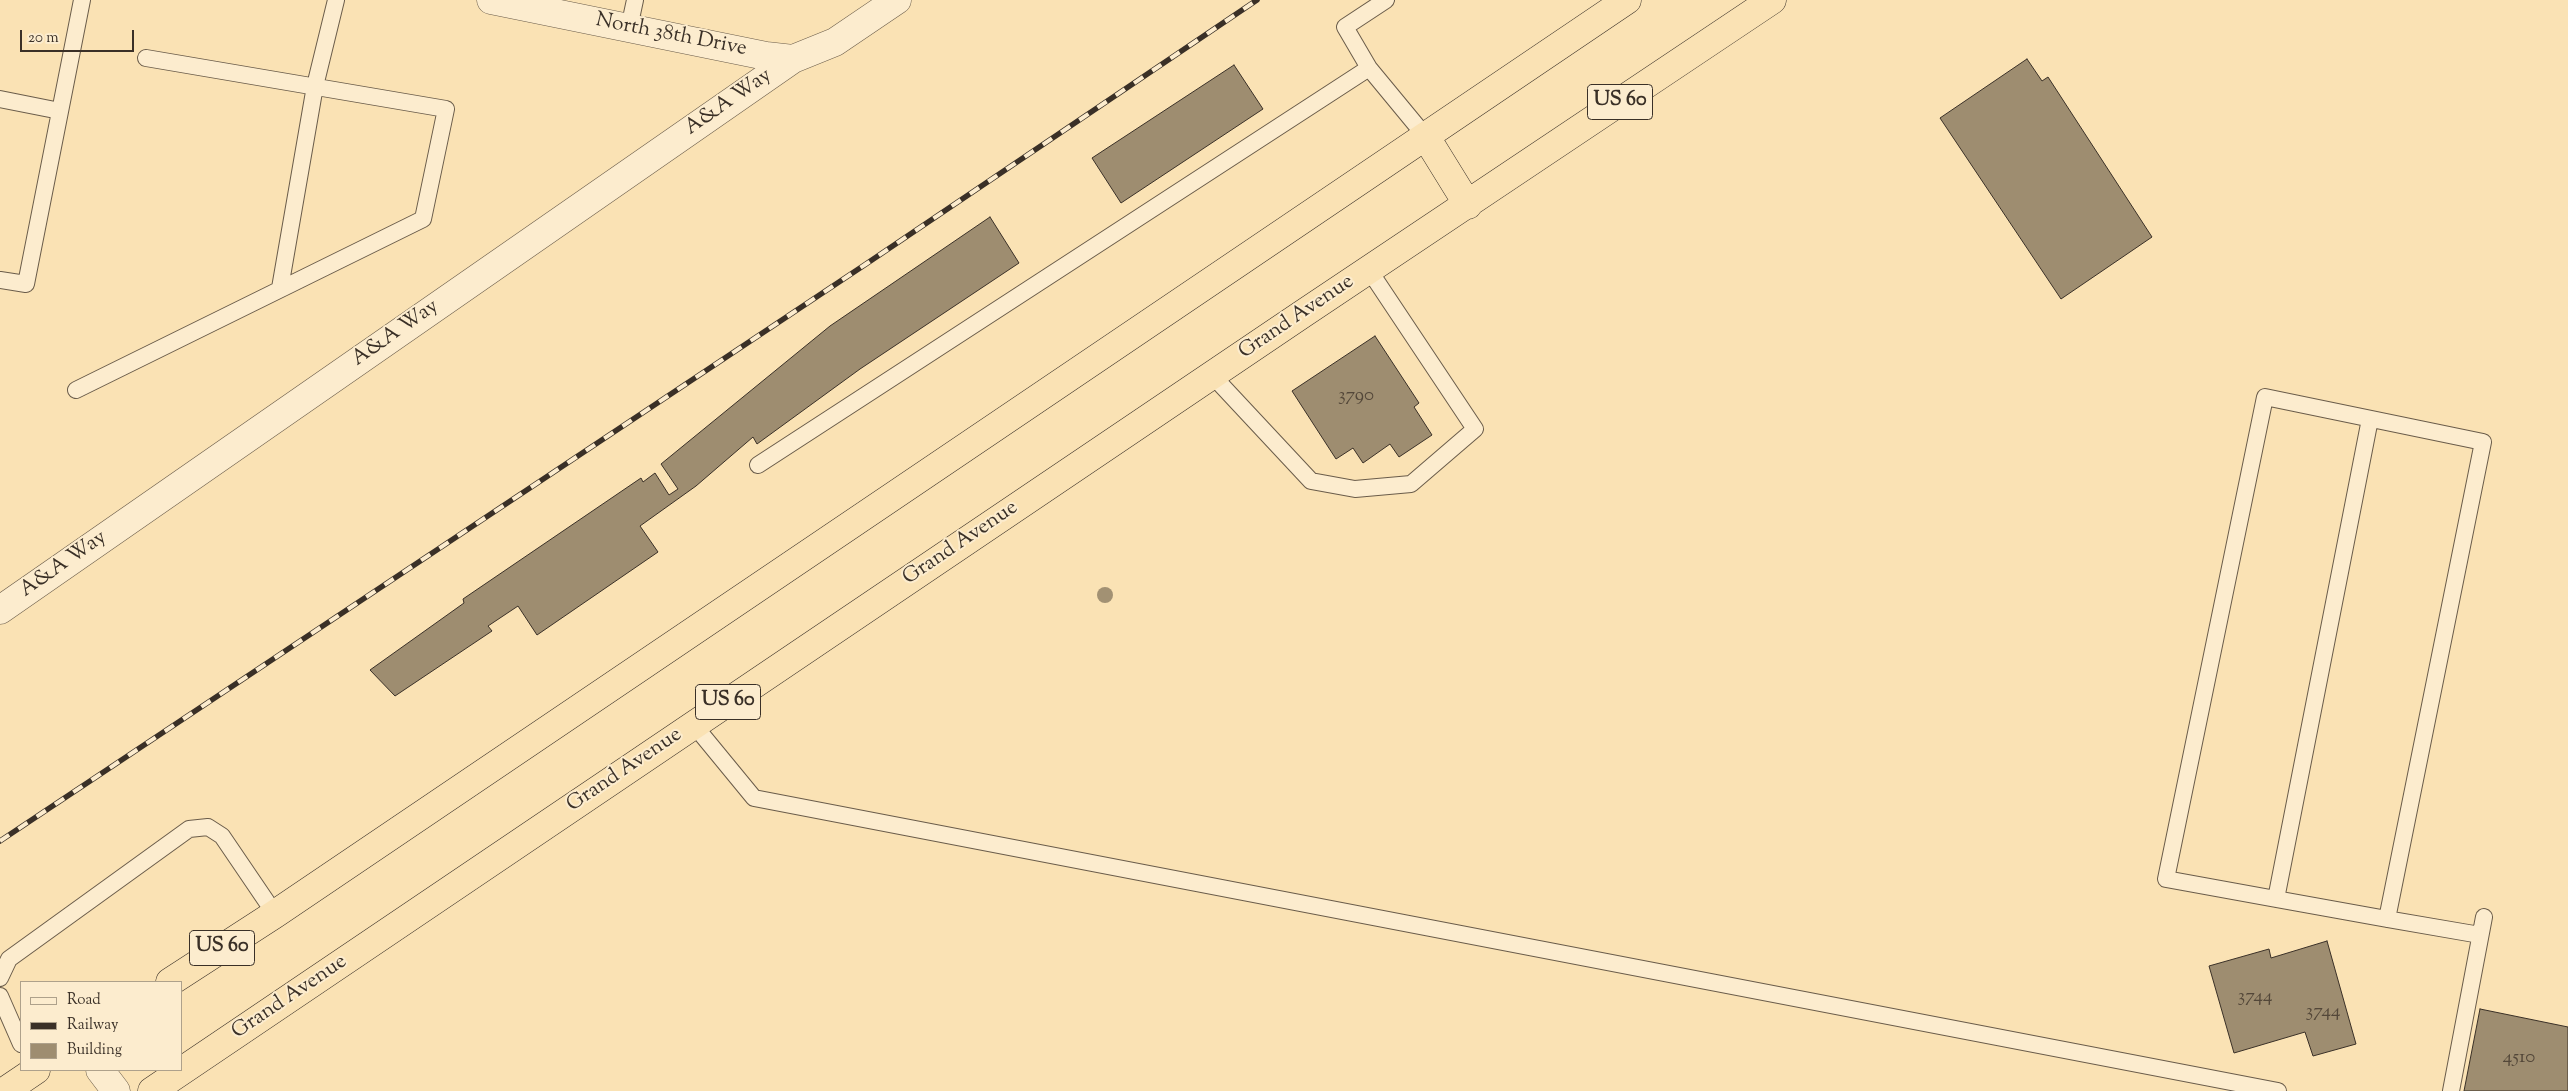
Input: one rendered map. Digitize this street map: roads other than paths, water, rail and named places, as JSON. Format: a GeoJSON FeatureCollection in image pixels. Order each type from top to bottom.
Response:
{"type":"FeatureCollection","features":[{"type":"Feature","properties":{"kind":"highway","name":"US 60"},"geometry":{"type":"LineString","coordinates":[[172,981],[275,914],[1627,0]]}},
{"type":"Feature","properties":{"kind":"highway","name":"Grand Avenue"},"geometry":{"type":"LineString","coordinates":[[182,1071],[1212,375],[1772,0]]}},
{"type":"Feature","properties":{"kind":"highway"},"geometry":{"type":"LineString","coordinates":[[1426,137],[1468,205]]}},
{"type":"Feature","properties":{"kind":"highway"},"geometry":{"type":"LineString","coordinates":[[5,1091],[33,1071]]}},
{"type":"Feature","properties":{"kind":"highway","name":"Grand Avenue"},"geometry":{"type":"LineString","coordinates":[[152,1091],[182,1071]]}},
{"type":"Feature","properties":{"kind":"street","name":"North 38th Drive"},"geometry":{"type":"LineString","coordinates":[[491,0],[766,56],[793,59]]}},
{"type":"Feature","properties":{"kind":"street","name":"A&A Way"},"geometry":{"type":"LineString","coordinates":[[0,610],[793,59],[835,42],[896,0]]}},
{"type":"Feature","properties":{"kind":"street"},"geometry":{"type":"LineString","coordinates":[[101,1071],[116,1091]]}},
{"type":"Feature","properties":{"kind":"lane"},"geometry":{"type":"LineString","coordinates":[[0,280],[26,284],[82,0]]}},
{"type":"Feature","properties":{"kind":"lane"},"geometry":{"type":"LineString","coordinates":[[280,288],[315,86],[336,0]]}},
{"type":"Feature","properties":{"kind":"lane"},"geometry":{"type":"LineString","coordinates":[[629,28],[635,0]]}},
{"type":"Feature","properties":{"kind":"lane"},"geometry":{"type":"LineString","coordinates":[[1386,0],[1344,27],[1369,68],[1426,137]]}},
{"type":"Feature","properties":{"kind":"lane"},"geometry":{"type":"LineString","coordinates":[[76,390],[423,218],[446,109],[146,58]]}},
{"type":"Feature","properties":{"kind":"lane"},"geometry":{"type":"LineString","coordinates":[[758,465],[1369,68]]}},
{"type":"Feature","properties":{"kind":"lane"},"geometry":{"type":"LineString","coordinates":[[0,99],[60,111]]}},
{"type":"Feature","properties":{"kind":"lane"},"geometry":{"type":"LineString","coordinates":[[1212,375],[1311,481],[1355,489],[1412,484],[1475,429],[1369,270]]}},
{"type":"Feature","properties":{"kind":"lane"},"geometry":{"type":"LineString","coordinates":[[2387,919],[2482,442],[2265,397],[2166,879],[2387,919],[2480,935]]}},
{"type":"Feature","properties":{"kind":"lane"},"geometry":{"type":"LineString","coordinates":[[2276,899],[2370,419]]}},
{"type":"Feature","properties":{"kind":"lane"},"geometry":{"type":"LineString","coordinates":[[694,725],[754,798],[2278,1091]]}},
{"type":"Feature","properties":{"kind":"lane"},"geometry":{"type":"LineString","coordinates":[[0,978],[9,959],[189,829],[208,827],[222,836],[275,914]]}},
{"type":"Feature","properties":{"kind":"lane"},"geometry":{"type":"LineString","coordinates":[[2451,1091],[2484,917]]}},
{"type":"Feature","properties":{"kind":"lane"},"geometry":{"type":"LineString","coordinates":[[0,996],[20,1042]]}},
{"type":"Feature","properties":{"kind":"railway"},"geometry":{"type":"LineString","coordinates":[[0,841],[866,264],[1257,0]]}}]}
